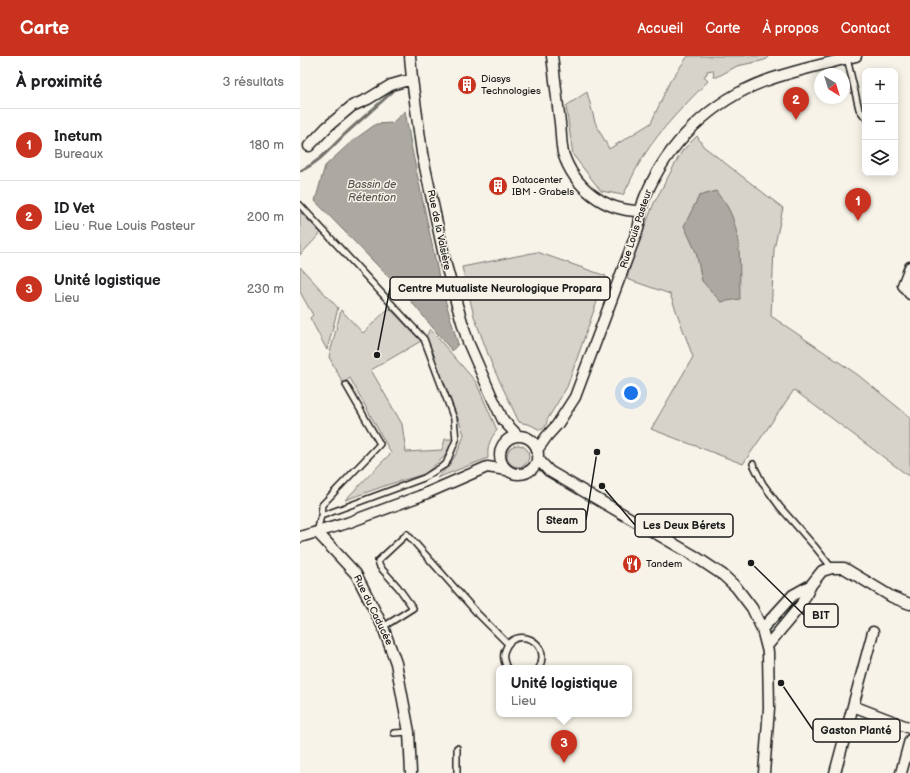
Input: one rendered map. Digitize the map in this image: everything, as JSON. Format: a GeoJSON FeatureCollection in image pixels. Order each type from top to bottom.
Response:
{"type":"FeatureCollection","features":[{"type":"Feature","properties":{"kind":"street","name":"Rue de la Valsière"},"geometry":{"type":"LineString","coordinates":[[410,56],[422,153],[446,265],[457,305],[468,342],[503,420],[521,436]]}},
{"type":"Feature","properties":{"kind":"street"},"geometry":{"type":"LineString","coordinates":[[552,56],[563,151],[570,169],[577,180],[588,192],[602,202],[628,210],[640,211]]}},
{"type":"Feature","properties":{"kind":"street","name":"Rue Louis Pasteur"},"geometry":{"type":"LineString","coordinates":[[537,454],[547,436],[557,425],[575,397],[638,229],[640,222],[640,211],[648,189],[663,162],[682,137],[699,120],[744,90],[764,81],[852,57]]}},
{"type":"Feature","properties":{"kind":"street"},"geometry":{"type":"LineString","coordinates":[[309,146],[327,127],[352,106],[368,99],[391,85],[412,79]]}},
{"type":"Feature","properties":{"kind":"street"},"geometry":{"type":"LineString","coordinates":[[910,267],[903,285],[910,294]]}},
{"type":"Feature","properties":{"kind":"street","name":"Rue de la Valsière"},"geometry":{"type":"LineString","coordinates":[[502,447],[503,420]]}},
{"type":"Feature","properties":{"kind":"street"},"geometry":{"type":"LineString","coordinates":[[300,537],[347,523],[420,496],[487,467],[508,439],[521,436],[547,436]]}},
{"type":"Feature","properties":{"kind":"street"},"geometry":{"type":"LineString","coordinates":[[521,436],[532,442],[537,454],[549,471],[723,574],[736,587],[752,608],[762,629],[767,646],[769,667],[769,708],[764,773]]}},
{"type":"Feature","properties":{"kind":"street"},"geometry":{"type":"LineString","coordinates":[[502,447],[501,462],[507,470]]}},
{"type":"Feature","properties":{"kind":"street"},"geometry":{"type":"LineString","coordinates":[[528,471],[532,468],[537,454]]}},
{"type":"Feature","properties":{"kind":"street"},"geometry":{"type":"LineString","coordinates":[[487,467],[517,473],[528,471],[549,471]]}},
{"type":"Feature","properties":{"kind":"street","name":"Rue du Caducée"},"geometry":{"type":"LineString","coordinates":[[317,532],[356,574],[383,627],[396,663],[408,732],[411,773]]}},
{"type":"Feature","properties":{"kind":"street"},"geometry":{"type":"LineString","coordinates":[[767,646],[801,605],[811,586],[822,571],[832,568],[844,568],[892,598],[910,604]]}},
{"type":"Feature","properties":{"kind":"street"},"geometry":{"type":"LineString","coordinates":[[762,629],[793,595],[811,586]]}},
{"type":"Feature","properties":{"kind":"street"},"geometry":{"type":"LineString","coordinates":[[835,773],[873,632]]}},
{"type":"Feature","properties":{"kind":"street"},"geometry":{"type":"LineString","coordinates":[[853,706],[910,728]]}},
{"type":"Feature","properties":{"kind":"street"},"geometry":{"type":"LineString","coordinates":[[901,773],[910,740]]}},
{"type":"Feature","properties":{"kind":"lane"},"geometry":{"type":"LineString","coordinates":[[852,57],[859,109],[862,113]]}},
{"type":"Feature","properties":{"kind":"lane"},"geometry":{"type":"LineString","coordinates":[[300,205],[424,339],[454,419],[456,440],[446,464],[424,478],[321,516]]}},
{"type":"Feature","properties":{"kind":"lane"},"geometry":{"type":"LineString","coordinates":[[317,532],[322,505],[380,444],[346,385]]}},
{"type":"Feature","properties":{"kind":"lane"},"geometry":{"type":"LineString","coordinates":[[753,464],[763,484],[780,507],[832,568]]}},
{"type":"Feature","properties":{"kind":"lane"},"geometry":{"type":"LineString","coordinates":[[383,627],[413,608],[398,587],[380,567],[378,561],[407,534],[477,613],[508,644]]}},
{"type":"Feature","properties":{"kind":"lane"},"geometry":{"type":"LineString","coordinates":[[506,665],[503,655],[508,644],[512,640],[524,637],[535,642],[542,651],[540,665]]}},
{"type":"Feature","properties":{"kind":"lane"},"geometry":{"type":"LineString","coordinates":[[394,733],[408,732]]}},
{"type":"Feature","properties":{"kind":"lane"},"geometry":{"type":"LineString","coordinates":[[457,748],[457,773]]}},
{"type":"Feature","properties":{"kind":"shaded area"},"geometry":{"type":"Polygon","coordinates":[[[688,56],[768,56],[767,59],[761,61],[737,66],[717,77],[714,77],[713,70],[707,71],[707,74],[704,77],[708,81],[674,117],[650,146],[623,195],[601,191],[573,155],[566,106],[587,92],[595,122],[609,149],[651,123],[670,81],[688,56]]]}},
{"type":"Feature","properties":{"kind":"shaded area"},"geometry":{"type":"Polygon","coordinates":[[[697,136],[703,146],[783,208],[774,249],[771,316],[858,375],[910,417],[910,476],[794,390],[743,464],[651,429],[693,357],[670,294],[627,279],[631,263],[654,203],[682,151],[697,136]]]}},
{"type":"Feature","properties":{"kind":"shaded area"},"geometry":{"type":"Polygon","coordinates":[[[300,212],[321,233],[300,255],[300,212]]]}},
{"type":"Feature","properties":{"kind":"shaded area"},"geometry":{"type":"Polygon","coordinates":[[[537,252],[606,276],[567,387],[547,420],[547,423],[540,430],[531,425],[519,422],[492,365],[474,316],[462,267],[537,252]]]}},
{"type":"Feature","properties":{"kind":"shaded area"},"geometry":{"type":"Polygon","coordinates":[[[300,267],[338,308],[327,350],[310,318],[313,315],[300,292],[300,267]]]}},
{"type":"Feature","properties":{"kind":"shaded area"},"geometry":{"type":"Polygon","coordinates":[[[389,308],[421,341],[371,370],[402,424],[406,452],[442,450],[445,439],[453,439],[445,456],[425,474],[390,484],[345,500],[391,453],[350,378],[343,383],[329,357],[341,310],[363,333],[389,308]]]}},
{"type":"Feature","properties":{"kind":"shaded area"},"geometry":{"type":"Polygon","coordinates":[[[430,329],[476,382],[497,430],[492,436],[488,450],[488,458],[437,478],[454,458],[460,447],[464,434],[426,337],[430,329]]]}},
{"type":"Feature","properties":{"kind":"shaded area"},"geometry":{"type":"Polygon","coordinates":[[[518,445],[526,448],[529,456],[526,464],[518,467],[510,464],[507,456],[510,448],[518,445]]]}},
{"type":"Feature","properties":{"kind":"water","name":"Bassin de Rétention"},"geometry":{"type":"Polygon","coordinates":[[[405,111],[440,282],[458,344],[452,351],[405,294],[315,201],[325,166],[351,142],[376,124],[392,123],[405,111]]]}},
{"type":"Feature","properties":{"kind":"water"},"geometry":{"type":"Polygon","coordinates":[[[716,191],[727,206],[736,228],[740,264],[740,299],[721,302],[702,281],[696,252],[684,226],[699,196],[716,191]]]}},
{"type":"Feature","properties":{"kind":"waterway"},"geometry":{"type":"LineString","coordinates":[[300,171],[323,156],[392,92]]}},
{"type":"Feature","properties":{"kind":"place","name":"Diasys Technologies"},"geometry":{"type":"Point","coordinates":[467,85]}},
{"type":"Feature","properties":{"kind":"place","name":"ID Vet"},"geometry":{"type":"Point","coordinates":[796,120]}},
{"type":"Feature","properties":{"kind":"place","name":"Datacenter IBM - Grabels"},"geometry":{"type":"Point","coordinates":[498,186]}},
{"type":"Feature","properties":{"kind":"place","name":"Inetum"},"geometry":{"type":"Point","coordinates":[858,221]}},
{"type":"Feature","properties":{"kind":"place","name":"Centre Mutualiste Neurologique Propara"},"geometry":{"type":"Point","coordinates":[377,355]}},
{"type":"Feature","properties":{"kind":"place","name":"Steam"},"geometry":{"type":"Point","coordinates":[597,452]}},
{"type":"Feature","properties":{"kind":"place","name":"Les Deux Bérets"},"geometry":{"type":"Point","coordinates":[602,486]}},
{"type":"Feature","properties":{"kind":"place","name":"BIT"},"geometry":{"type":"Point","coordinates":[751,563]}},
{"type":"Feature","properties":{"kind":"place","name":"Tandem"},"geometry":{"type":"Point","coordinates":[632,564]}},
{"type":"Feature","properties":{"kind":"place","name":"Gaston Planté"},"geometry":{"type":"Point","coordinates":[781,683]}},
{"type":"Feature","properties":{"kind":"place","name":"Unité logistique"},"geometry":{"type":"Point","coordinates":[564,763]}}]}
